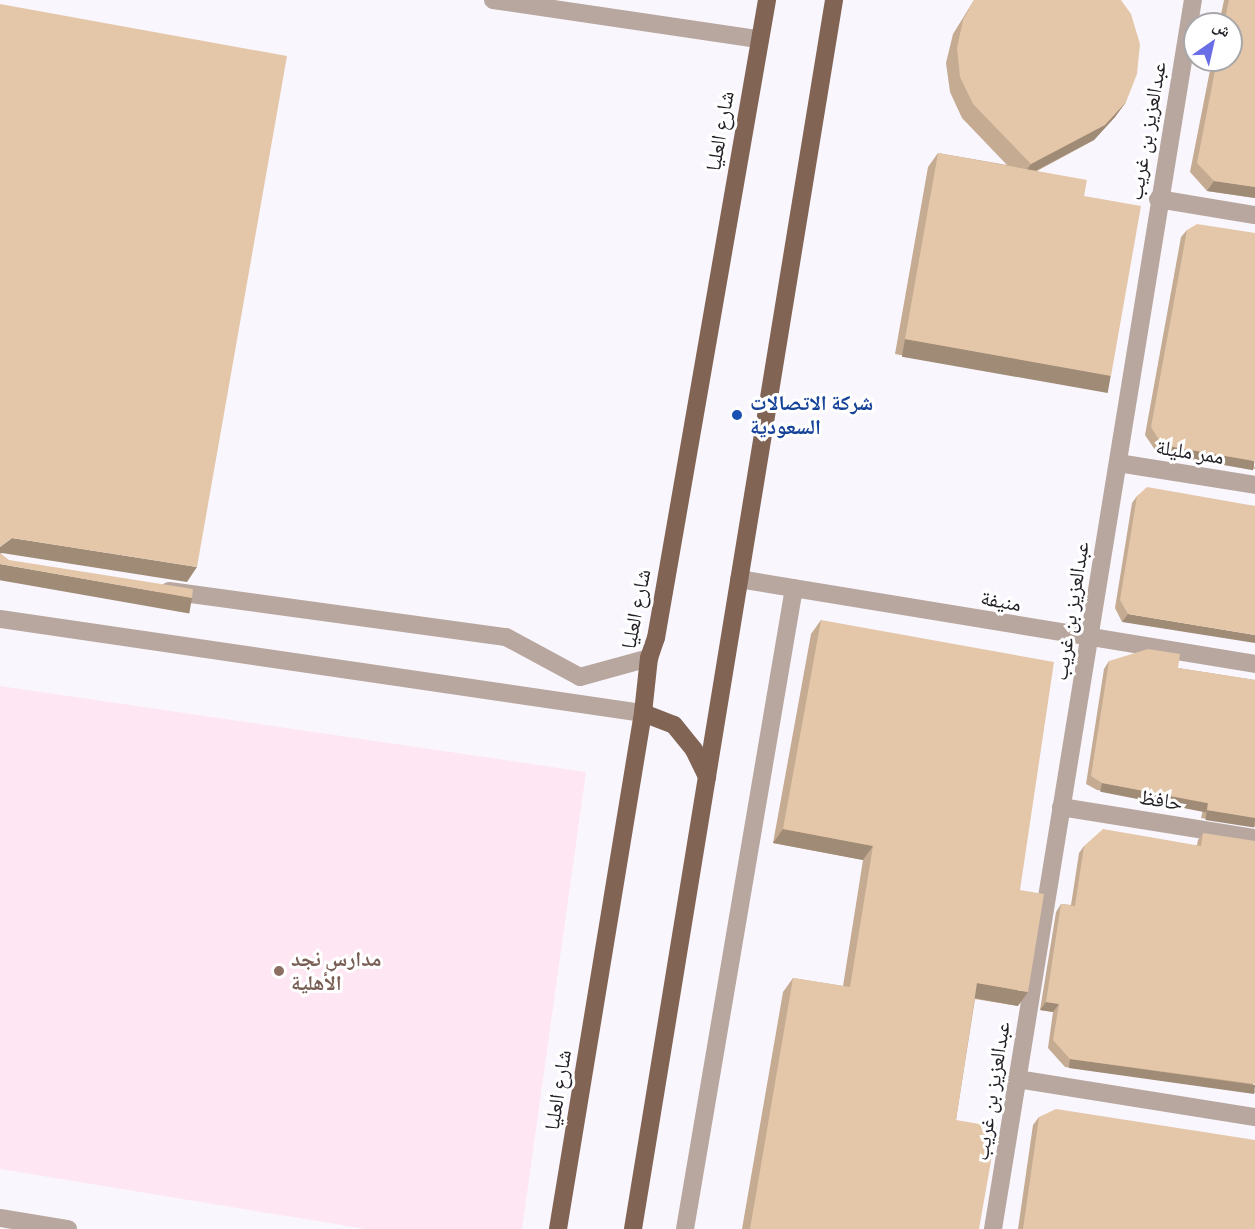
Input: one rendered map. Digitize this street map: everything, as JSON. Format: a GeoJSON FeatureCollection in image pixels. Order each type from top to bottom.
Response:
{"type":"FeatureCollection","features":[{"type":"Feature","properties":{"kind":"main road","name":"شارع العليا"},"geometry":{"type":"LineString","coordinates":[[558,1229],[643,713],[649,658],[656,638],[758,39],[767,0]]}},
{"type":"Feature","properties":{"kind":"main road"},"geometry":{"type":"LineString","coordinates":[[633,1229],[834,0]]}},
{"type":"Feature","properties":{"kind":"main road"},"geometry":{"type":"LineString","coordinates":[[643,713],[674,725],[694,750],[706,777]]}},
{"type":"Feature","properties":{"kind":"street"},"geometry":{"type":"LineString","coordinates":[[493,0],[758,39]]}},
{"type":"Feature","properties":{"kind":"street","name":"عبدالعزيز بن غريب"},"geometry":{"type":"LineString","coordinates":[[993,1229],[1118,463],[1158,199],[1193,0]]}},
{"type":"Feature","properties":{"kind":"street"},"geometry":{"type":"LineString","coordinates":[[1158,199],[1255,215]]}},
{"type":"Feature","properties":{"kind":"street","name":"ممر مليلة"},"geometry":{"type":"LineString","coordinates":[[1118,463],[1255,485]]}},
{"type":"Feature","properties":{"kind":"street","name":"منيفة"},"geometry":{"type":"LineString","coordinates":[[739,579],[1089,639],[1255,664]]}},
{"type":"Feature","properties":{"kind":"street"},"geometry":{"type":"LineString","coordinates":[[151,588],[506,637],[580,677],[649,658]]}},
{"type":"Feature","properties":{"kind":"street"},"geometry":{"type":"LineString","coordinates":[[685,1229],[794,588]]}},
{"type":"Feature","properties":{"kind":"street"},"geometry":{"type":"LineString","coordinates":[[0,619],[643,713]]}},
{"type":"Feature","properties":{"kind":"street","name":"حافظ"},"geometry":{"type":"LineString","coordinates":[[1061,807],[1255,838]]}},
{"type":"Feature","properties":{"kind":"street"},"geometry":{"type":"LineString","coordinates":[[1017,1079],[1255,1117]]}},
{"type":"Feature","properties":{"kind":"street"},"geometry":{"type":"LineString","coordinates":[[0,1218],[68,1229]]}},
{"type":"Feature","properties":{"kind":"shaded area","name":"مدارس نجد الأهلية"},"geometry":{"type":"Polygon","coordinates":[[[0,686],[586,772],[522,1229],[366,1229],[0,1169],[0,686]]]}},
{"type":"Feature","properties":{"kind":"building"},"geometry":{"type":"Polygon","coordinates":[[[974,0],[1121,0],[1131,14],[1140,44],[1137,74],[1126,102],[1105,125],[1031,164],[973,104],[960,77],[957,48],[963,20],[974,0]]]}},
{"type":"Feature","properties":{"kind":"building"},"geometry":{"type":"Polygon","coordinates":[[[1229,0],[1255,0],[1255,187],[1214,181],[1197,163],[1215,72],[1243,72],[1243,12],[1226,12],[1229,0]]]}},
{"type":"Feature","properties":{"kind":"building"},"geometry":{"type":"Polygon","coordinates":[[[0,4],[287,56],[197,567],[12,538],[0,547],[0,4]]]}},
{"type":"Feature","properties":{"kind":"building"},"geometry":{"type":"Polygon","coordinates":[[[938,153],[1087,180],[1084,196],[1141,206],[1111,376],[905,339],[938,153]]]}},
{"type":"Feature","properties":{"kind":"building"},"geometry":{"type":"Polygon","coordinates":[[[1197,224],[1255,233],[1255,461],[1162,445],[1151,427],[1187,230],[1197,224]]]}},
{"type":"Feature","properties":{"kind":"building"},"geometry":{"type":"Polygon","coordinates":[[[1147,487],[1255,506],[1255,635],[1128,614],[1120,600],[1137,496],[1147,487]]]}},
{"type":"Feature","properties":{"kind":"building"},"geometry":{"type":"Polygon","coordinates":[[[0,553],[9,560],[193,589],[192,598],[0,564],[0,553]]]}},
{"type":"Feature","properties":{"kind":"building"},"geometry":{"type":"Polygon","coordinates":[[[821,620],[1054,662],[1020,890],[1044,894],[1028,992],[977,983],[956,1120],[997,1127],[979,1229],[750,1229],[793,978],[850,987],[873,846],[783,829],[821,620]]]}},
{"type":"Feature","properties":{"kind":"building"},"geometry":{"type":"Polygon","coordinates":[[[1148,649],[1180,654],[1178,668],[1255,680],[1255,818],[1207,810],[1208,803],[1102,783],[1091,776],[1109,661],[1148,649]]]}},
{"type":"Feature","properties":{"kind":"building"},"geometry":{"type":"Polygon","coordinates":[[[1103,829],[1201,846],[1203,833],[1255,841],[1255,1084],[1070,1059],[1053,1040],[1059,1004],[1046,1002],[1061,904],[1075,906],[1084,846],[1103,829]]]}},
{"type":"Feature","properties":{"kind":"building"},"geometry":{"type":"Polygon","coordinates":[[[1056,1109],[1255,1140],[1255,1229],[1023,1229],[1039,1117],[1056,1109]]]}},
{"type":"Feature","properties":{"kind":"place","name":"شركة الاتصالات السعودية"},"geometry":{"type":"Point","coordinates":[737,415]}},
{"type":"Feature","properties":{"kind":"place","name":"مدارس نجد الأهلية"},"geometry":{"type":"Point","coordinates":[279,971]}}]}
